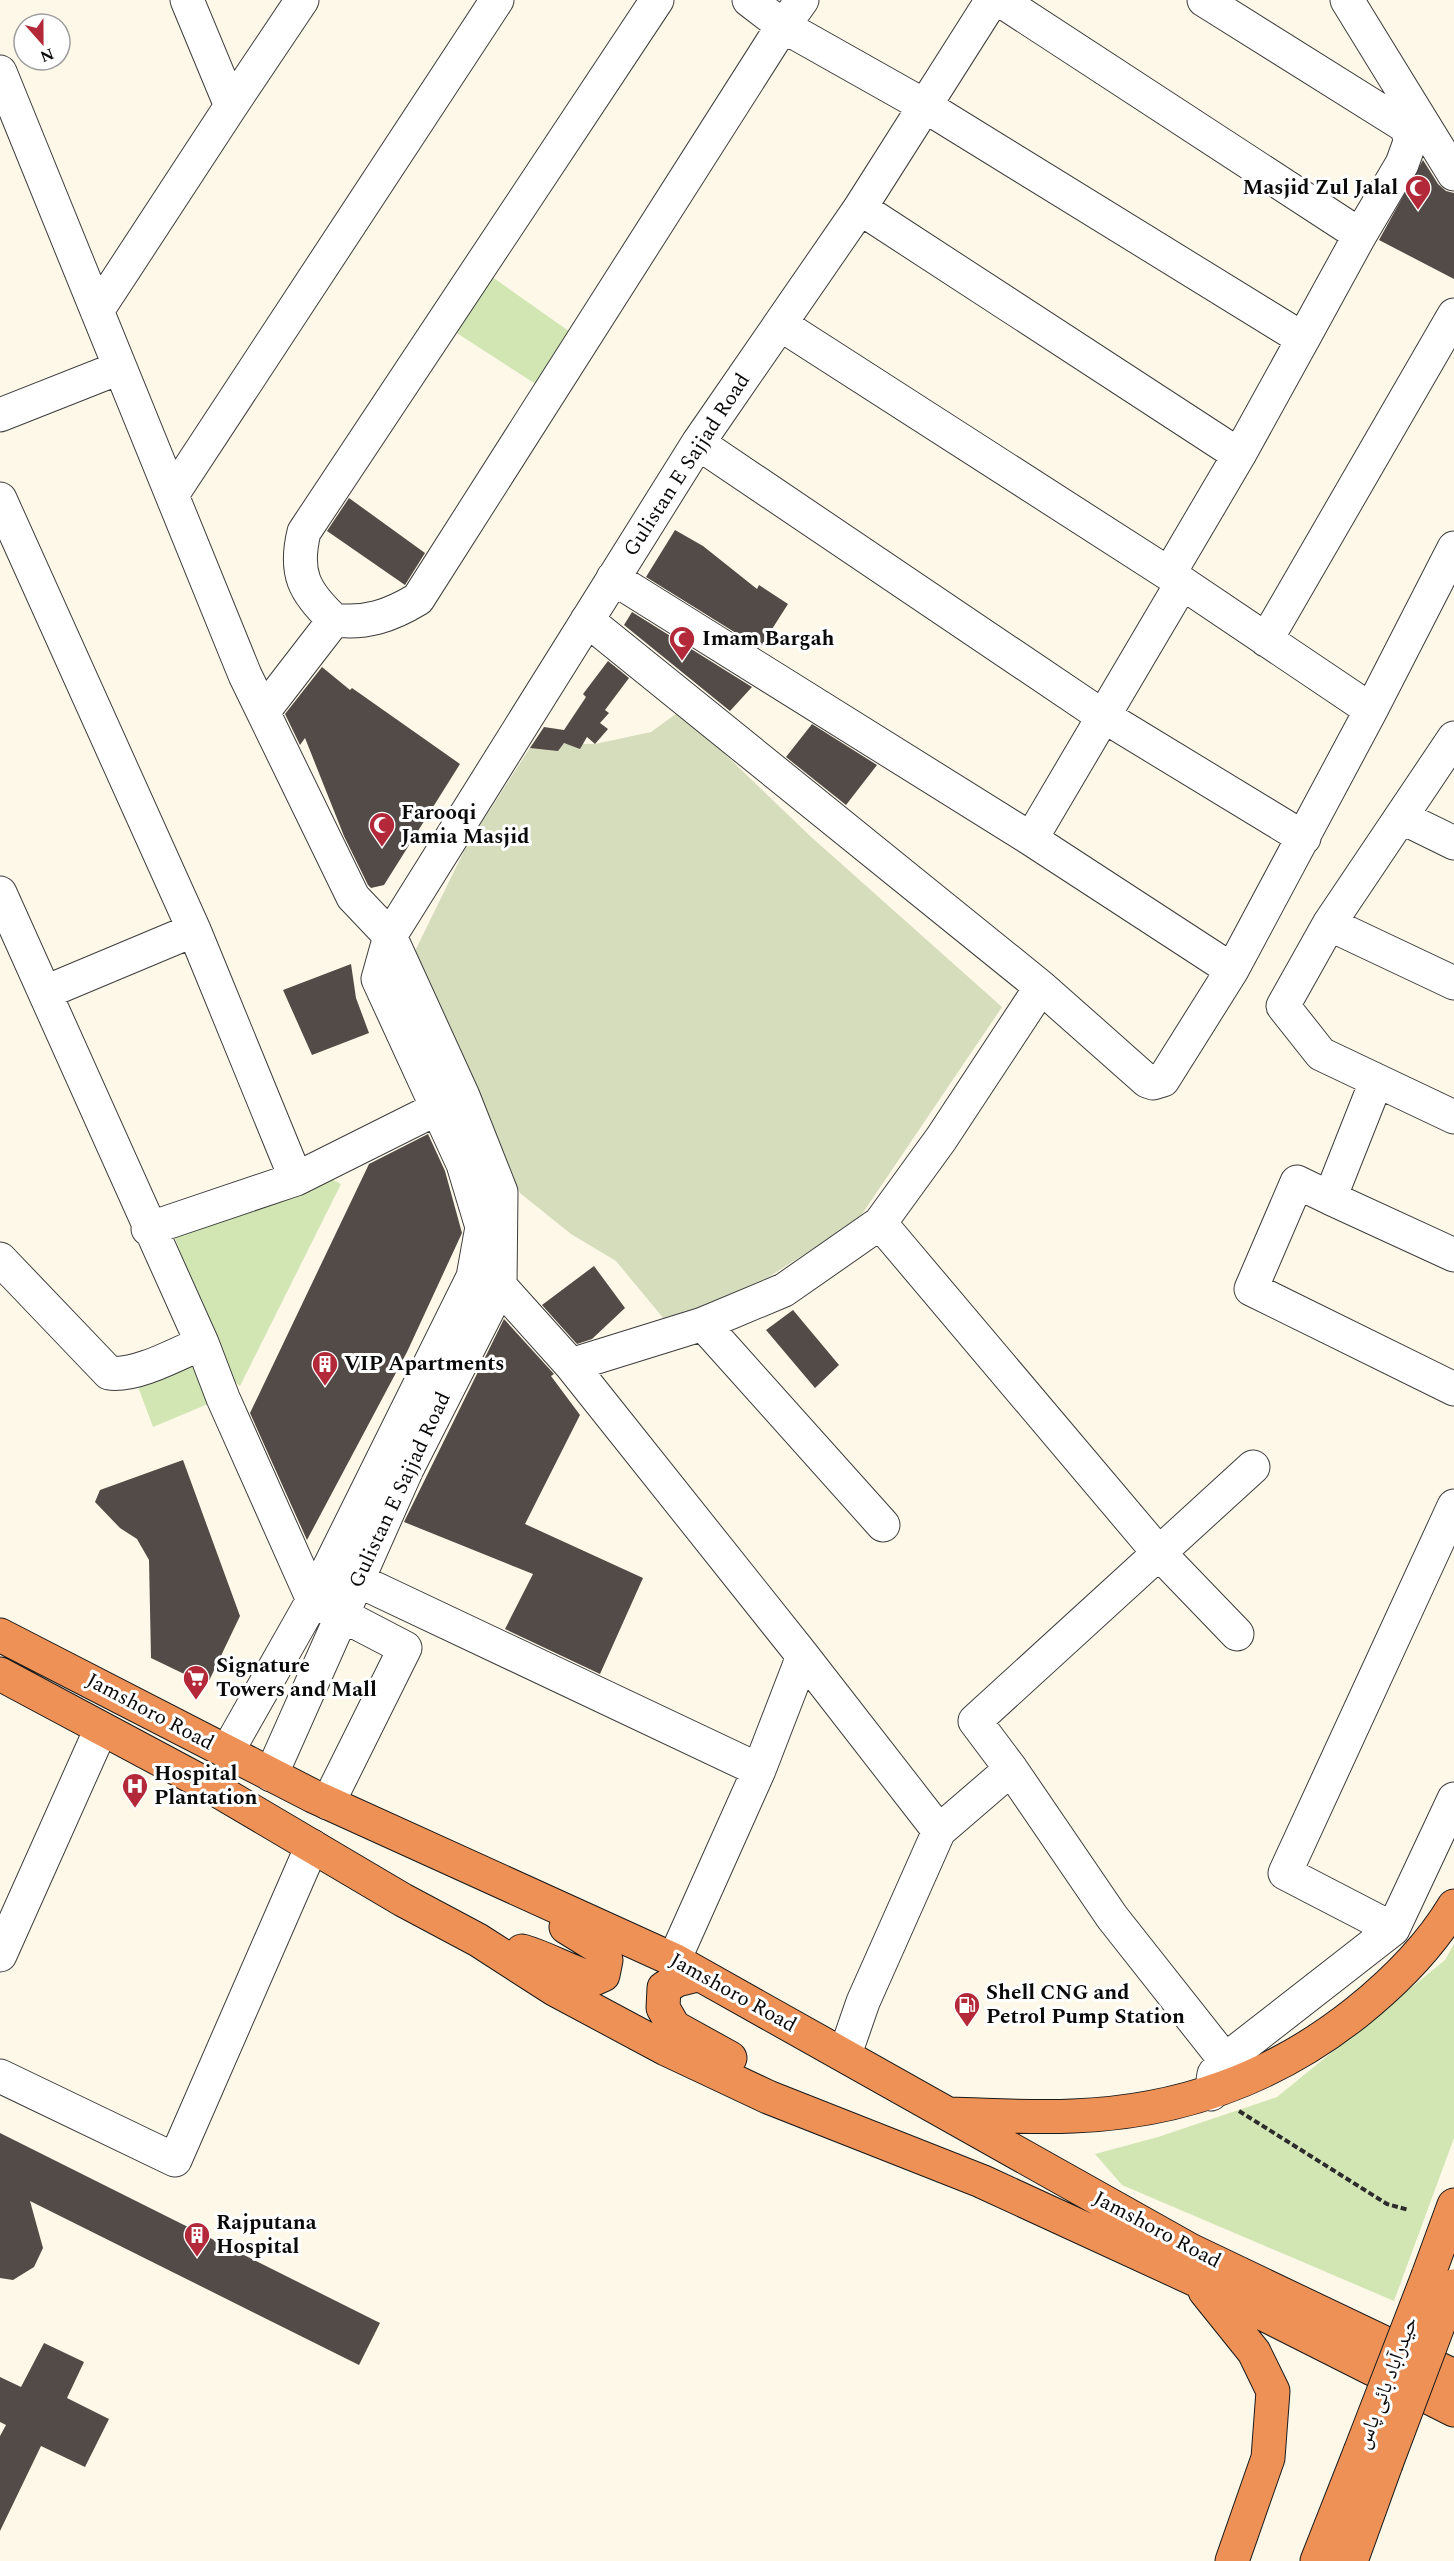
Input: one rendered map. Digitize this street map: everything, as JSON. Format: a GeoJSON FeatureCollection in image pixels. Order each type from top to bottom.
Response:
{"type":"FeatureCollection","features":[{"type":"Feature","properties":{"kind":"highway","name":"Jamshoro Road"},"geometry":{"type":"LineString","coordinates":[[0,1635],[328,1803],[686,1967],[845,2054],[945,2114],[1190,2250],[1454,2376]]}},
{"type":"Feature","properties":{"kind":"highway","name":"Jamshoro Road"},"geometry":{"type":"LineString","coordinates":[[0,1674],[215,1789],[403,1900],[478,1940],[554,1989],[666,2049],[768,2097],[981,2181],[1196,2280],[1454,2410]]}},
{"type":"Feature","properties":{"kind":"highway"},"geometry":{"type":"LineString","coordinates":[[451,1859],[600,1948],[606,1960],[603,1975],[594,1979],[578,1975],[541,1956],[478,1940]]}},
{"type":"Feature","properties":{"kind":"highway"},"geometry":{"type":"LineString","coordinates":[[945,2114],[1073,2116],[1145,2109],[1211,2094],[1267,2072],[1324,2038],[1387,1988],[1454,1906]]}},
{"type":"Feature","properties":{"kind":"highway"},"geometry":{"type":"LineString","coordinates":[[686,1967],[677,1980],[664,1988],[663,2008],[674,2027],[848,2129]]}},
{"type":"Feature","properties":{"kind":"highway","name":"حیدرآباد بائی پاس"},"geometry":{"type":"LineString","coordinates":[[1317,2561],[1373,2458],[1445,2282],[1454,2205]]}},
{"type":"Feature","properties":{"kind":"highway"},"geometry":{"type":"LineString","coordinates":[[1196,2280],[1254,2352],[1273,2391],[1268,2458],[1232,2561]]}},
{"type":"Feature","properties":{"kind":"highway","name":"حیدرآباد بائی پاس"},"geometry":{"type":"LineString","coordinates":[[1351,2561],[1373,2458]]}},
{"type":"Feature","properties":{"kind":"street"},"geometry":{"type":"LineString","coordinates":[[187,0],[231,106]]}},
{"type":"Feature","properties":{"kind":"street"},"geometry":{"type":"LineString","coordinates":[[97,311],[302,0]]}},
{"type":"Feature","properties":{"kind":"street"},"geometry":{"type":"LineString","coordinates":[[172,495],[497,0]]}},
{"type":"Feature","properties":{"kind":"street"},"geometry":{"type":"LineString","coordinates":[[657,0],[304,532],[298,555],[301,578],[315,603],[334,620],[353,622],[375,620],[418,599],[792,13]]}},
{"type":"Feature","properties":{"kind":"street"},"geometry":{"type":"LineString","coordinates":[[749,0],[792,13],[925,106],[1303,339]]}},
{"type":"Feature","properties":{"kind":"street","name":"Gulistan E Sajjad Road"},"geometry":{"type":"LineString","coordinates":[[271,1775],[407,1469],[500,1286],[501,1192],[378,979],[390,936],[698,443],[860,208],[992,0]]}},
{"type":"Feature","properties":{"kind":"street"},"geometry":{"type":"LineString","coordinates":[[1000,0],[1360,235]]}},
{"type":"Feature","properties":{"kind":"street"},"geometry":{"type":"LineString","coordinates":[[1031,839],[1105,716],[1239,455],[1408,152],[1412,139],[1405,126],[1204,0]]}},
{"type":"Feature","properties":{"kind":"street"},"geometry":{"type":"LineString","coordinates":[[1347,0],[1454,174]]}},
{"type":"Feature","properties":{"kind":"street"},"geometry":{"type":"LineString","coordinates":[[0,72],[245,675],[353,897],[390,936]]}},
{"type":"Feature","properties":{"kind":"street"},"geometry":{"type":"LineString","coordinates":[[860,208],[1239,455]]}},
{"type":"Feature","properties":{"kind":"street"},"geometry":{"type":"LineString","coordinates":[[1266,640],[1454,315]]}},
{"type":"Feature","properties":{"kind":"street"},"geometry":{"type":"LineString","coordinates":[[780,324],[1175,579],[1371,710]]}},
{"type":"Feature","properties":{"kind":"street"},"geometry":{"type":"LineString","coordinates":[[0,416],[119,368]]}},
{"type":"Feature","properties":{"kind":"street"},"geometry":{"type":"LineString","coordinates":[[698,443],[1105,716],[1304,838]]}},
{"type":"Feature","properties":{"kind":"street"},"geometry":{"type":"LineString","coordinates":[[0,499],[194,930],[297,1179]]}},
{"type":"Feature","properties":{"kind":"street"},"geometry":{"type":"LineString","coordinates":[[587,620],[1041,987],[1147,1081],[1153,1083],[1163,1080],[1232,970],[1304,838],[1454,548]]}},
{"type":"Feature","properties":{"kind":"street"},"geometry":{"type":"LineString","coordinates":[[613,578],[1031,839],[1232,970]]}},
{"type":"Feature","properties":{"kind":"street"},"geometry":{"type":"LineString","coordinates":[[263,712],[334,620]]}},
{"type":"Feature","properties":{"kind":"street"},"geometry":{"type":"LineString","coordinates":[[1454,738],[1329,924],[1283,1006],[1321,1054],[1454,1117]]}},
{"type":"Feature","properties":{"kind":"street"},"geometry":{"type":"LineString","coordinates":[[1401,817],[1454,843]]}},
{"type":"Feature","properties":{"kind":"street"},"geometry":{"type":"LineString","coordinates":[[0,893],[46,992],[148,1229],[202,1343],[227,1408],[313,1600],[405,1648],[328,1803]]}},
{"type":"Feature","properties":{"kind":"street"},"geometry":{"type":"LineString","coordinates":[[1329,924],[1454,983]]}},
{"type":"Feature","properties":{"kind":"street"},"geometry":{"type":"LineString","coordinates":[[46,992],[194,930]]}},
{"type":"Feature","properties":{"kind":"street"},"geometry":{"type":"LineString","coordinates":[[571,1365],[703,1324],[784,1290],[880,1223],[941,1139],[1041,987]]}},
{"type":"Feature","properties":{"kind":"street"},"geometry":{"type":"LineString","coordinates":[[1330,1198],[1370,1097]]}},
{"type":"Feature","properties":{"kind":"street"},"geometry":{"type":"LineString","coordinates":[[148,1229],[297,1179],[450,1102]]}},
{"type":"Feature","properties":{"kind":"street","name":"Gulistan E Sajjad Road"},"geometry":{"type":"LineString","coordinates":[[227,1752],[313,1600],[473,1277],[482,1227],[463,1164],[450,1102]]}},
{"type":"Feature","properties":{"kind":"street"},"geometry":{"type":"LineString","coordinates":[[1454,1256],[1297,1182],[1251,1289],[1454,1389]]}},
{"type":"Feature","properties":{"kind":"street"},"geometry":{"type":"LineString","coordinates":[[880,1223],[1158,1552],[1237,1634]]}},
{"type":"Feature","properties":{"kind":"street"},"geometry":{"type":"LineString","coordinates":[[0,1259],[109,1373],[120,1375],[136,1370],[202,1343]]}},
{"type":"Feature","properties":{"kind":"street"},"geometry":{"type":"LineString","coordinates":[[500,1286],[571,1365],[939,1831]]}},
{"type":"Feature","properties":{"kind":"street"},"geometry":{"type":"LineString","coordinates":[[703,1324],[883,1525]]}},
{"type":"Feature","properties":{"kind":"street"},"geometry":{"type":"LineString","coordinates":[[1226,2060],[1112,1917],[1011,1769],[975,1721],[1253,1467]]}},
{"type":"Feature","properties":{"kind":"street"},"geometry":{"type":"LineString","coordinates":[[1393,1929],[1285,1873],[1454,1506]]}},
{"type":"Feature","properties":{"kind":"street"},"geometry":{"type":"LineString","coordinates":[[357,1580],[759,1770]]}},
{"type":"Feature","properties":{"kind":"street"},"geometry":{"type":"LineString","coordinates":[[686,1967],[803,1656]]}},
{"type":"Feature","properties":{"kind":"street"},"geometry":{"type":"LineString","coordinates":[[0,1955],[101,1729]]}},
{"type":"Feature","properties":{"kind":"street"},"geometry":{"type":"LineString","coordinates":[[845,2054],[863,2002],[939,1831],[1011,1769]]}},
{"type":"Feature","properties":{"kind":"street"},"geometry":{"type":"LineString","coordinates":[[1211,2094],[1214,2074],[1226,2060],[1393,1929],[1454,1799]]}},
{"type":"Feature","properties":{"kind":"street"},"geometry":{"type":"LineString","coordinates":[[0,2076],[175,2160],[312,1846]]}},
{"type":"Feature","properties":{"kind":"path"},"geometry":{"type":"LineString","coordinates":[[1211,2094],[1387,2204],[1409,2210]]}},
{"type":"Feature","properties":{"kind":"green space"},"geometry":{"type":"Polygon","coordinates":[[[485,272],[573,334],[537,385],[449,328],[485,272]]]}},
{"type":"Feature","properties":{"kind":"green space"},"geometry":{"type":"Polygon","coordinates":[[[680,711],[809,835],[1002,1007],[858,1220],[745,1292],[664,1319],[616,1261],[571,1234],[520,1193],[414,953],[466,847],[533,743],[595,744],[651,732],[680,711]]]}},
{"type":"Feature","properties":{"kind":"green space"},"geometry":{"type":"Polygon","coordinates":[[[322,1174],[341,1184],[240,1386],[227,1376],[170,1225],[322,1174]]]}},
{"type":"Feature","properties":{"kind":"green space"},"geometry":{"type":"Polygon","coordinates":[[[204,1357],[215,1401],[153,1427],[137,1384],[204,1357]]]}},
{"type":"Feature","properties":{"kind":"green space"},"geometry":{"type":"Polygon","coordinates":[[[1454,1944],[1454,2138],[1394,2301],[1122,2185],[1095,2154],[1158,2137],[1277,2097],[1445,1960],[1454,1944]]]}},
{"type":"Feature","properties":{"kind":"building","name":"Masjid Zul Jalal"},"geometry":{"type":"Polygon","coordinates":[[[1423,160],[1438,184],[1446,191],[1454,193],[1454,279],[1379,240],[1423,160]]]}},
{"type":"Feature","properties":{"kind":"building"},"geometry":{"type":"Polygon","coordinates":[[[349,498],[425,553],[405,585],[327,531],[349,498]]]}},
{"type":"Feature","properties":{"kind":"building"},"geometry":{"type":"Polygon","coordinates":[[[675,530],[703,546],[757,589],[759,585],[788,604],[760,648],[646,577],[675,530]]]}},
{"type":"Feature","properties":{"kind":"building"},"geometry":{"type":"Polygon","coordinates":[[[632,612],[752,687],[730,711],[624,625],[632,612]]]}},
{"type":"Feature","properties":{"kind":"building"},"geometry":{"type":"Polygon","coordinates":[[[608,661],[629,678],[605,710],[609,713],[600,723],[608,729],[595,744],[587,737],[580,749],[564,743],[558,751],[530,748],[544,727],[564,730],[586,697],[583,694],[608,661]]]}},
{"type":"Feature","properties":{"kind":"building"},"geometry":{"type":"Polygon","coordinates":[[[322,667],[350,690],[352,688],[460,764],[384,885],[371,888],[368,885],[344,836],[305,738],[300,745],[285,714],[322,667]]]}},
{"type":"Feature","properties":{"kind":"building"},"geometry":{"type":"Polygon","coordinates":[[[812,724],[877,765],[846,805],[786,757],[812,724]]]}},
{"type":"Feature","properties":{"kind":"building"},"geometry":{"type":"Polygon","coordinates":[[[351,964],[356,998],[369,1033],[312,1055],[283,990],[351,964]]]}},
{"type":"Feature","properties":{"kind":"building"},"geometry":{"type":"Polygon","coordinates":[[[428,1134],[445,1171],[462,1233],[407,1352],[307,1540],[250,1413],[369,1164],[428,1134]]]}},
{"type":"Feature","properties":{"kind":"building"},"geometry":{"type":"Polygon","coordinates":[[[594,1266],[625,1308],[592,1339],[577,1344],[542,1305],[594,1266]]]}},
{"type":"Feature","properties":{"kind":"building"},"geometry":{"type":"Polygon","coordinates":[[[793,1310],[839,1365],[815,1388],[766,1330],[793,1310]]]}},
{"type":"Feature","properties":{"kind":"building"},"geometry":{"type":"Polygon","coordinates":[[[504,1319],[554,1374],[551,1376],[580,1415],[525,1524],[643,1578],[600,1674],[505,1629],[533,1574],[404,1522],[504,1319]]]}},
{"type":"Feature","properties":{"kind":"building"},"geometry":{"type":"Polygon","coordinates":[[[183,1460],[240,1616],[207,1685],[151,1658],[149,1560],[137,1539],[120,1528],[95,1502],[100,1490],[183,1460]]]}},
{"type":"Feature","properties":{"kind":"building","name":"Rajputana Hospital"},"geometry":{"type":"Polygon","coordinates":[[[0,2133],[380,2323],[359,2365],[30,2201],[43,2248],[34,2267],[13,2280],[0,2278],[0,2133]]]}},
{"type":"Feature","properties":{"kind":"building"},"geometry":{"type":"Polygon","coordinates":[[[44,2343],[84,2362],[67,2398],[109,2419],[85,2467],[41,2446],[0,2531],[0,2436],[6,2425],[0,2422],[0,2377],[21,2387],[44,2343]]]}},
{"type":"Feature","properties":{"kind":"place","name":"Masjid Zul Jalal"},"geometry":{"type":"Point","coordinates":[1418,211]}},
{"type":"Feature","properties":{"kind":"place","name":"Imam Bargah"},"geometry":{"type":"Point","coordinates":[682,662]}},
{"type":"Feature","properties":{"kind":"place","name":"Farooqi Jamia Masjid"},"geometry":{"type":"Point","coordinates":[382,848]}},
{"type":"Feature","properties":{"kind":"place","name":"VIP Apartments"},"geometry":{"type":"Point","coordinates":[325,1387]}},
{"type":"Feature","properties":{"kind":"place","name":"Signature Towers and Mall"},"geometry":{"type":"Point","coordinates":[196,1701]}},
{"type":"Feature","properties":{"kind":"place","name":"Hospital Plantation"},"geometry":{"type":"Point","coordinates":[135,1809]}},
{"type":"Feature","properties":{"kind":"place","name":"Shell CNG and Petrol Pump Station"},"geometry":{"type":"Point","coordinates":[967,2028]}},
{"type":"Feature","properties":{"kind":"place","name":"Rajputana Hospital"},"geometry":{"type":"Point","coordinates":[197,2258]}}]}
